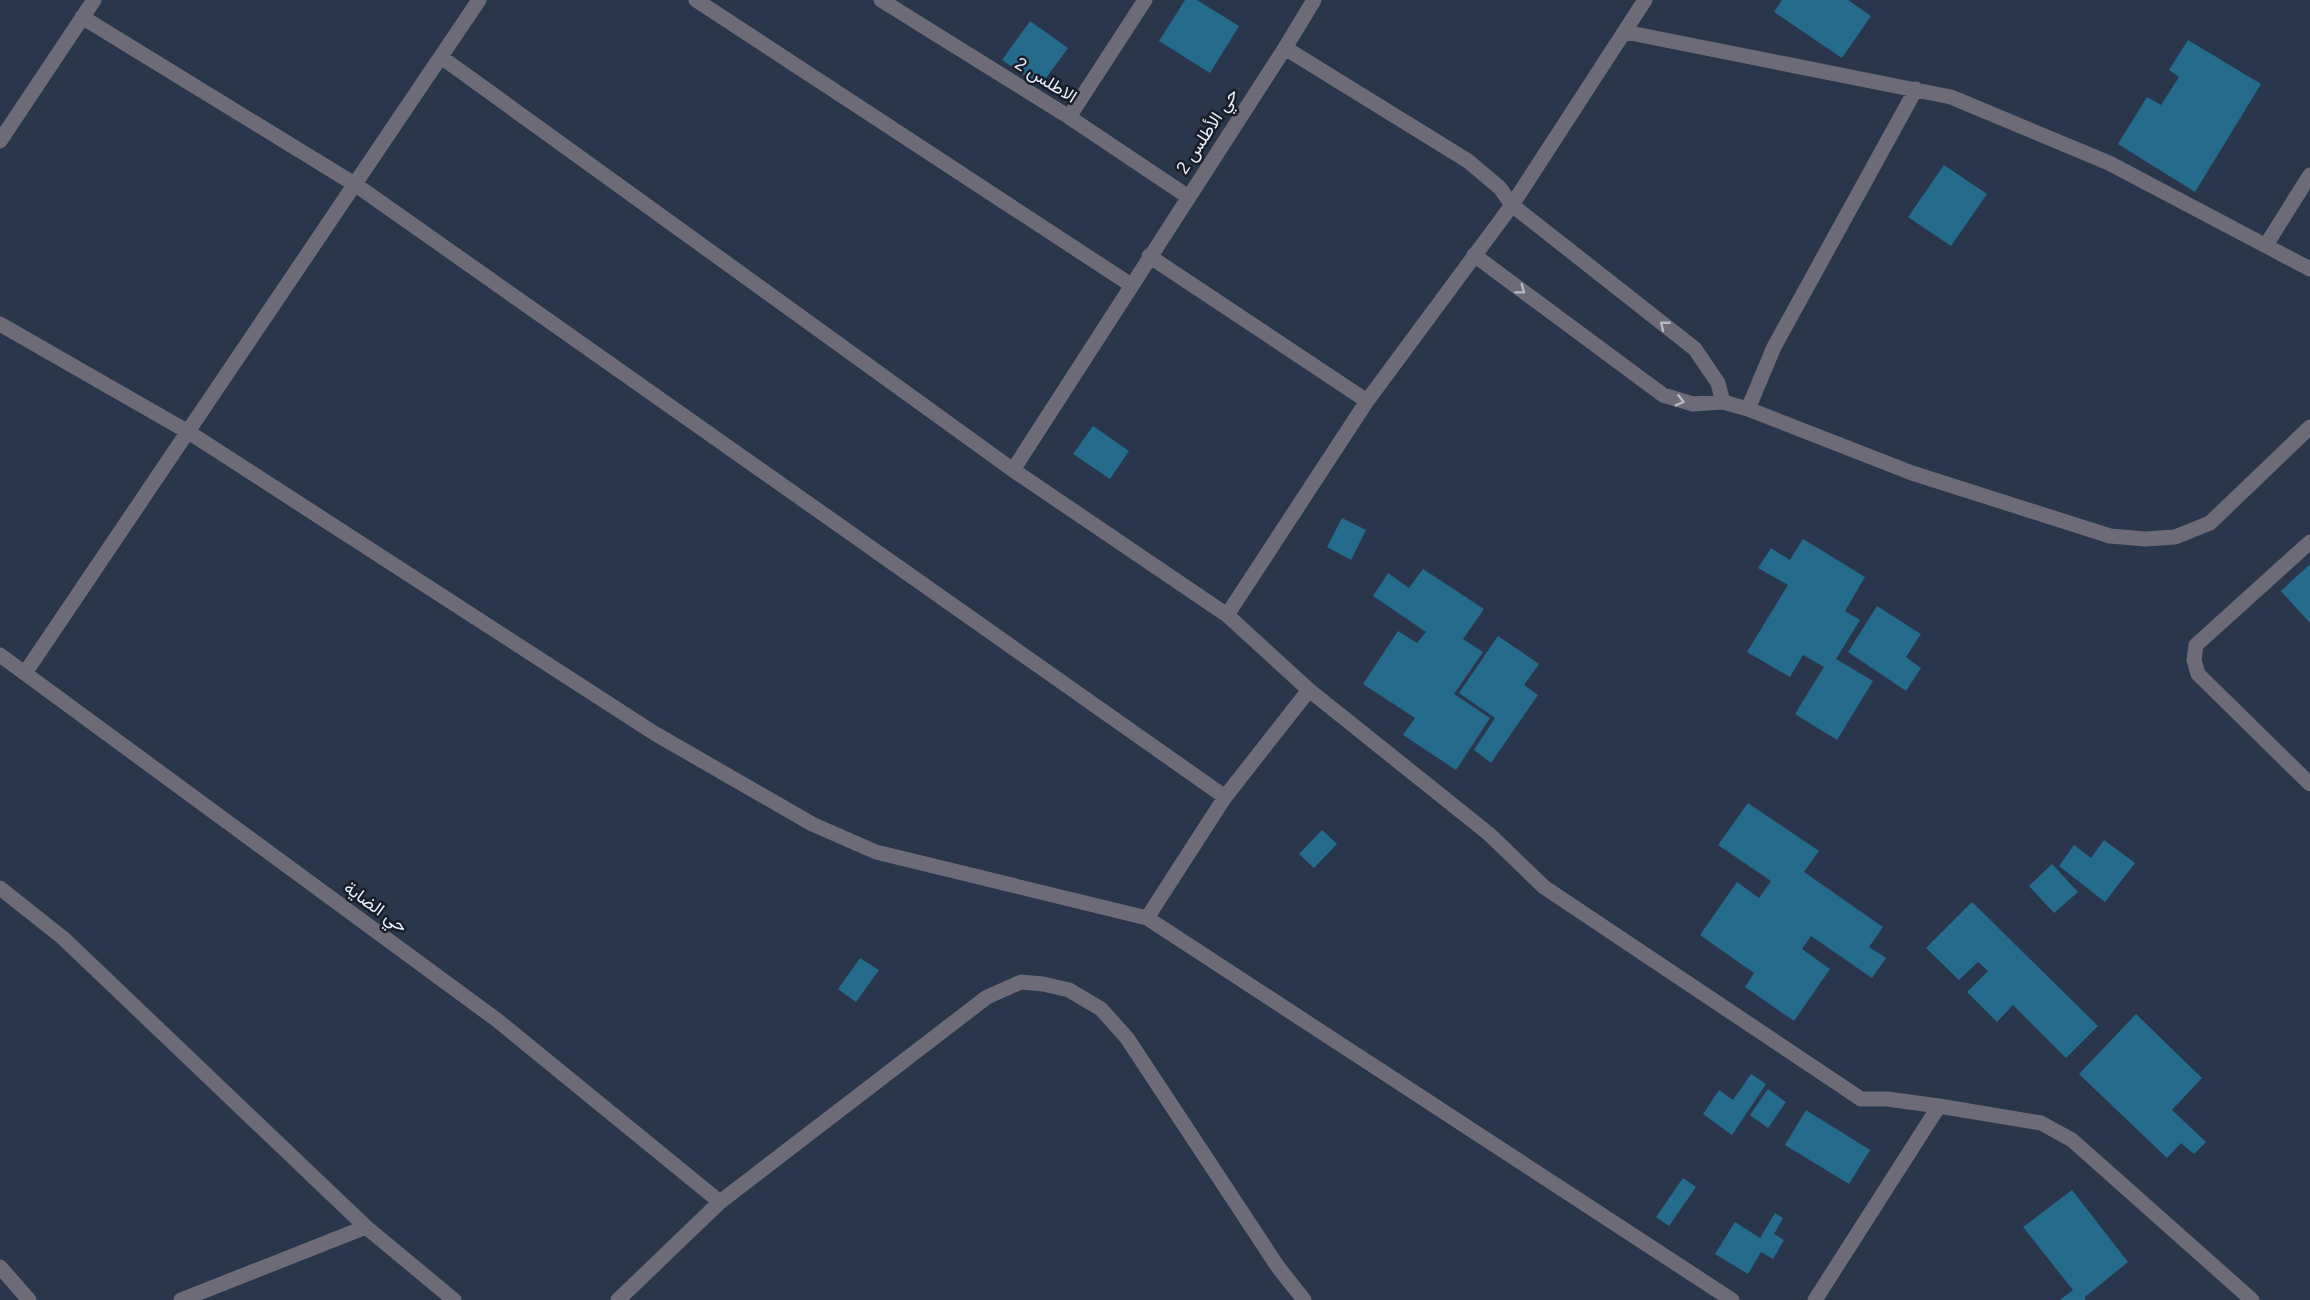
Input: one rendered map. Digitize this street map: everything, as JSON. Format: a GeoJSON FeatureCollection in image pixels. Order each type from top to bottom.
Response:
{"type":"FeatureCollection","features":[{"type":"Feature","properties":{"kind":"street"},"geometry":{"type":"LineString","coordinates":[[0,141],[94,0]]}},
{"type":"Feature","properties":{"kind":"street"},"geometry":{"type":"LineString","coordinates":[[25,673],[190,433],[479,0]]}},
{"type":"Feature","properties":{"kind":"street"},"geometry":{"type":"LineString","coordinates":[[696,0],[1131,285]]}},
{"type":"Feature","properties":{"kind":"street","name":"الاطلس 2"},"geometry":{"type":"LineString","coordinates":[[881,0],[1069,117],[1187,196]]}},
{"type":"Feature","properties":{"kind":"street"},"geometry":{"type":"LineString","coordinates":[[1069,117],[1145,0]]}},
{"type":"Feature","properties":{"kind":"street","name":"حي الأطلس 2"},"geometry":{"type":"LineString","coordinates":[[1013,470],[1314,0]]}},
{"type":"Feature","properties":{"kind":"street"},"geometry":{"type":"LineString","coordinates":[[1227,615],[1366,401],[1512,204],[1646,0]]}},
{"type":"Feature","properties":{"kind":"street"},"geometry":{"type":"LineString","coordinates":[[82,17],[356,185],[1225,797]]}},
{"type":"Feature","properties":{"kind":"street"},"geometry":{"type":"LineString","coordinates":[[1625,32],[1916,88],[1951,97],[2109,163],[2310,269]]}},
{"type":"Feature","properties":{"kind":"street"},"geometry":{"type":"LineString","coordinates":[[1285,48],[1468,161],[1500,188],[1512,204],[1695,349],[1718,383],[1724,402]]}},
{"type":"Feature","properties":{"kind":"street"},"geometry":{"type":"LineString","coordinates":[[441,57],[1013,470],[1227,615],[1309,690],[1489,834],[1544,887],[1840,1088],[1861,1099],[1887,1099],[1939,1106],[2041,1124],[2072,1140],[2252,1300]]}},
{"type":"Feature","properties":{"kind":"street"},"geometry":{"type":"LineString","coordinates":[[1748,409],[1774,347],[1916,88]]}},
{"type":"Feature","properties":{"kind":"street"},"geometry":{"type":"LineString","coordinates":[[2266,245],[2310,175]]}},
{"type":"Feature","properties":{"kind":"street"},"geometry":{"type":"LineString","coordinates":[[1474,255],[1663,395],[1693,404],[1724,402],[1748,409],[1912,473],[2110,536],[2145,539],[2175,537],[2210,523],[2310,427]]}},
{"type":"Feature","properties":{"kind":"street"},"geometry":{"type":"LineString","coordinates":[[1149,256],[1366,401]]}},
{"type":"Feature","properties":{"kind":"street"},"geometry":{"type":"LineString","coordinates":[[0,324],[190,433],[654,733],[812,824],[876,852],[1147,918],[1732,1300]]}},
{"type":"Feature","properties":{"kind":"street"},"geometry":{"type":"LineString","coordinates":[[2310,542],[2196,645],[2194,660],[2198,674],[2310,784]]}},
{"type":"Feature","properties":{"kind":"street","name":"حي الضاية"},"geometry":{"type":"LineString","coordinates":[[0,656],[497,1020],[720,1202]]}},
{"type":"Feature","properties":{"kind":"street"},"geometry":{"type":"LineString","coordinates":[[1147,918],[1225,797],[1309,690]]}},
{"type":"Feature","properties":{"kind":"street"},"geometry":{"type":"LineString","coordinates":[[0,888],[63,938],[366,1227],[454,1300]]}},
{"type":"Feature","properties":{"kind":"street"},"geometry":{"type":"LineString","coordinates":[[618,1300],[720,1202],[987,997],[1021,982],[1069,990],[1101,1009],[1127,1038],[1278,1267],[1304,1300]]}},
{"type":"Feature","properties":{"kind":"street"},"geometry":{"type":"LineString","coordinates":[[1815,1300],[1939,1106]]}},
{"type":"Feature","properties":{"kind":"street"},"geometry":{"type":"LineString","coordinates":[[181,1300],[366,1227]]}},
{"type":"Feature","properties":{"kind":"street"},"geometry":{"type":"LineString","coordinates":[[0,1267],[29,1300]]}},
{"type":"Feature","properties":{"kind":"building"},"geometry":{"type":"Polygon","coordinates":[[[1185,0],[1197,0],[1239,26],[1210,73],[1159,41],[1185,0]]]}},
{"type":"Feature","properties":{"kind":"building"},"geometry":{"type":"Polygon","coordinates":[[[1782,0],[1848,0],[1871,16],[1842,58],[1774,12],[1782,0]]]}},
{"type":"Feature","properties":{"kind":"building"},"geometry":{"type":"Polygon","coordinates":[[[1030,21],[1068,48],[1040,86],[1002,60],[1030,21]]]}},
{"type":"Feature","properties":{"kind":"building"},"geometry":{"type":"Polygon","coordinates":[[[2188,40],[2261,84],[2195,192],[2118,144],[2147,97],[2161,105],[2179,77],[2169,70],[2188,40]]]}},
{"type":"Feature","properties":{"kind":"building"},"geometry":{"type":"Polygon","coordinates":[[[1944,165],[1987,194],[1951,246],[1908,217],[1944,165]]]}},
{"type":"Feature","properties":{"kind":"building"},"geometry":{"type":"Polygon","coordinates":[[[1093,426],[1129,451],[1110,479],[1073,454],[1093,426]]]}},
{"type":"Feature","properties":{"kind":"building"},"geometry":{"type":"Polygon","coordinates":[[[1342,518],[1366,530],[1351,560],[1327,547],[1342,518]]]}},
{"type":"Feature","properties":{"kind":"building"},"geometry":{"type":"Polygon","coordinates":[[[1803,539],[1865,577],[1845,611],[1860,620],[1836,659],[1873,681],[1837,740],[1795,714],[1824,667],[1803,655],[1790,677],[1747,652],[1788,585],[1758,568],[1771,548],[1790,560],[1803,539]]]}},
{"type":"Feature","properties":{"kind":"building"},"geometry":{"type":"Polygon","coordinates":[[[2310,564],[2310,623],[2281,591],[2310,564]]]}},
{"type":"Feature","properties":{"kind":"building"},"geometry":{"type":"Polygon","coordinates":[[[1423,569],[1484,609],[1463,639],[1483,652],[1454,694],[1490,718],[1456,770],[1403,735],[1415,718],[1363,684],[1398,631],[1417,643],[1426,632],[1373,596],[1388,573],[1409,588],[1423,569]]]}},
{"type":"Feature","properties":{"kind":"building"},"geometry":{"type":"Polygon","coordinates":[[[1877,606],[1921,634],[1906,657],[1921,668],[1906,691],[1848,652],[1877,606]]]}},
{"type":"Feature","properties":{"kind":"building"},"geometry":{"type":"Polygon","coordinates":[[[1498,636],[1539,664],[1524,685],[1538,695],[1491,763],[1474,750],[1495,718],[1459,693],[1498,636]]]}},
{"type":"Feature","properties":{"kind":"building"},"geometry":{"type":"Polygon","coordinates":[[[1748,803],[1819,851],[1804,872],[1883,927],[1869,947],[1886,958],[1872,978],[1811,936],[1802,949],[1830,969],[1794,1021],[1745,987],[1754,973],[1700,935],[1737,882],[1759,898],[1771,881],[1718,845],[1748,803]]]}},
{"type":"Feature","properties":{"kind":"building"},"geometry":{"type":"Polygon","coordinates":[[[1322,830],[1337,844],[1314,868],[1299,854],[1322,830]]]}},
{"type":"Feature","properties":{"kind":"building"},"geometry":{"type":"Polygon","coordinates":[[[2104,840],[2135,863],[2105,902],[2059,866],[2074,845],[2091,858],[2104,840]]]}},
{"type":"Feature","properties":{"kind":"building"},"geometry":{"type":"Polygon","coordinates":[[[2052,864],[2078,892],[2054,913],[2029,886],[2052,864]]]}},
{"type":"Feature","properties":{"kind":"building"},"geometry":{"type":"Polygon","coordinates":[[[1972,902],[2098,1026],[2066,1058],[2013,1005],[1997,1022],[1967,992],[1988,971],[1978,962],[1959,980],[1926,948],[1972,902]]]}},
{"type":"Feature","properties":{"kind":"building"},"geometry":{"type":"Polygon","coordinates":[[[860,958],[879,970],[856,1002],[838,989],[860,958]]]}},
{"type":"Feature","properties":{"kind":"building"},"geometry":{"type":"Polygon","coordinates":[[[2136,1014],[2202,1078],[2172,1110],[2206,1142],[2194,1154],[2181,1143],[2167,1158],[2079,1074],[2136,1014]]]}},
{"type":"Feature","properties":{"kind":"building"},"geometry":{"type":"Polygon","coordinates":[[[1751,1074],[1766,1084],[1732,1135],[1703,1114],[1719,1090],[1733,1100],[1751,1074]]]}},
{"type":"Feature","properties":{"kind":"building"},"geometry":{"type":"Polygon","coordinates":[[[1768,1089],[1786,1102],[1768,1128],[1750,1115],[1768,1089]]]}},
{"type":"Feature","properties":{"kind":"building"},"geometry":{"type":"Polygon","coordinates":[[[1806,1110],[1870,1150],[1849,1184],[1785,1145],[1806,1110]]]}},
{"type":"Feature","properties":{"kind":"building"},"geometry":{"type":"Polygon","coordinates":[[[1683,1178],[1696,1187],[1669,1226],[1656,1217],[1683,1178]]]}},
{"type":"Feature","properties":{"kind":"building"},"geometry":{"type":"Polygon","coordinates":[[[2072,1190],[2128,1262],[2085,1297],[2085,1300],[2060,1300],[2073,1290],[2023,1227],[2072,1190]]]}},
{"type":"Feature","properties":{"kind":"building"},"geometry":{"type":"Polygon","coordinates":[[[1775,1213],[1783,1218],[1774,1234],[1784,1240],[1773,1259],[1761,1252],[1748,1274],[1715,1254],[1735,1222],[1760,1238],[1775,1213]]]}}]}
